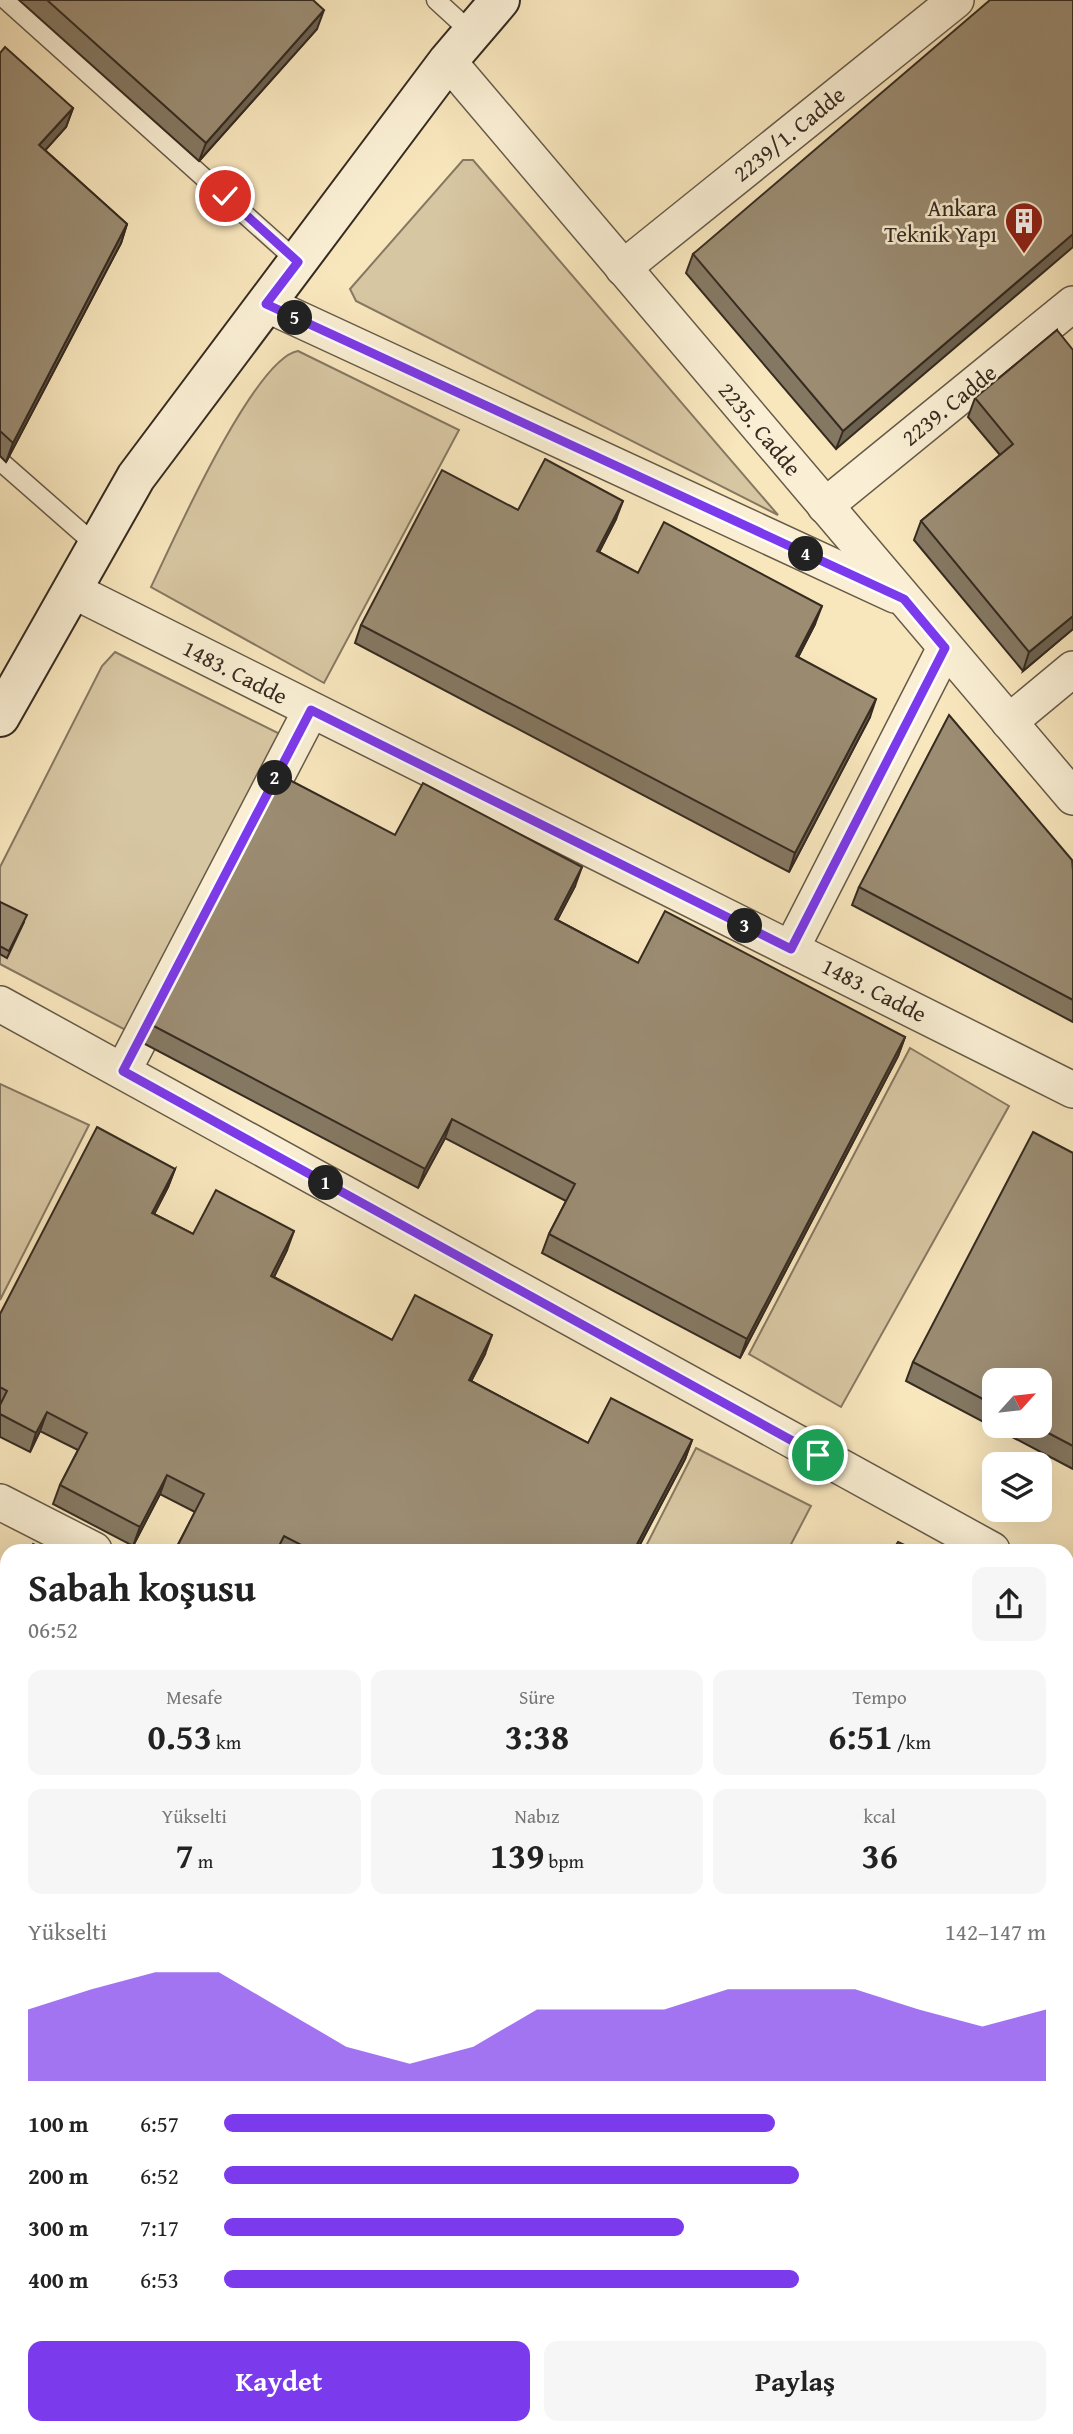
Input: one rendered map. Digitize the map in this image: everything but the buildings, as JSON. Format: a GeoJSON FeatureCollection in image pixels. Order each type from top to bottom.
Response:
{"type":"FeatureCollection","features":[{"type":"Feature","properties":{"kind":"street"},"geometry":{"type":"LineString","coordinates":[[0,717],[74,591],[136,477],[448,61],[500,0]]}},
{"type":"Feature","properties":{"kind":"street","name":"2239/1. Cadde"},"geometry":{"type":"LineString","coordinates":[[623,268],[956,0]]}},
{"type":"Feature","properties":{"kind":"street","name":"2235. Cadde"},"geometry":{"type":"LineString","coordinates":[[448,61],[1073,797]]}},
{"type":"Feature","properties":{"kind":"street"},"geometry":{"type":"LineString","coordinates":[[266,304],[904,599]]}},
{"type":"Feature","properties":{"kind":"street","name":"2239. Cadde"},"geometry":{"type":"LineString","coordinates":[[825,506],[1073,304]]}},
{"type":"Feature","properties":{"kind":"street","name":"1483. Cadde"},"geometry":{"type":"LineString","coordinates":[[74,591],[1073,1090]]}},
{"type":"Feature","properties":{"kind":"street"},"geometry":{"type":"LineString","coordinates":[[791,949],[945,648]]}},
{"type":"Feature","properties":{"kind":"street"},"geometry":{"type":"LineString","coordinates":[[1009,722],[1073,668]]}},
{"type":"Feature","properties":{"kind":"street"},"geometry":{"type":"LineString","coordinates":[[123,1071],[311,710]]}},
{"type":"Feature","properties":{"kind":"street"},"geometry":{"type":"LineString","coordinates":[[0,1004],[981,1544]]}},
{"type":"Feature","properties":{"kind":"street"},"geometry":{"type":"LineString","coordinates":[[0,1502],[82,1544]]}},
{"type":"Feature","properties":{"kind":"lane"},"geometry":{"type":"LineString","coordinates":[[6,0],[298,262]]}},
{"type":"Feature","properties":{"kind":"lane"},"geometry":{"type":"LineString","coordinates":[[436,0],[472,33]]}},
{"type":"Feature","properties":{"kind":"lane"},"geometry":{"type":"LineString","coordinates":[[0,461],[98,548]]}},
{"type":"Feature","properties":{"kind":"shaded area"},"geometry":{"type":"Polygon","coordinates":[[[463,160],[473,160],[778,515],[356,301],[350,289],[463,160]]]}},
{"type":"Feature","properties":{"kind":"shaded area"},"geometry":{"type":"Polygon","coordinates":[[[298,351],[459,430],[324,683],[151,587],[195,495],[238,417],[259,385],[280,361],[298,351]]]}},
{"type":"Feature","properties":{"kind":"shaded area"},"geometry":{"type":"Polygon","coordinates":[[[115,652],[290,739],[135,1035],[0,964],[0,867],[102,666],[115,652]]]}},
{"type":"Feature","properties":{"kind":"shaded area"},"geometry":{"type":"Polygon","coordinates":[[[910,1048],[1009,1106],[841,1407],[749,1354],[910,1048]]]}},
{"type":"Feature","properties":{"kind":"shaded area"},"geometry":{"type":"Polygon","coordinates":[[[0,1084],[89,1125],[0,1300],[0,1084]]]}},
{"type":"Feature","properties":{"kind":"shaded area"},"geometry":{"type":"Polygon","coordinates":[[[696,1448],[811,1506],[791,1544],[647,1544],[696,1448]]]}},
{"type":"Feature","properties":{"kind":"place","name":"Ankara Teknik Yapı"},"geometry":{"type":"Point","coordinates":[1024,255]}},
{"type":"Feature","properties":{"kind":"route"},"geometry":{"type":"LineString","coordinates":[[225,196],[298,262],[266,304],[904,599],[945,648],[791,949],[311,710],[123,1071],[818,1455]]}}]}
